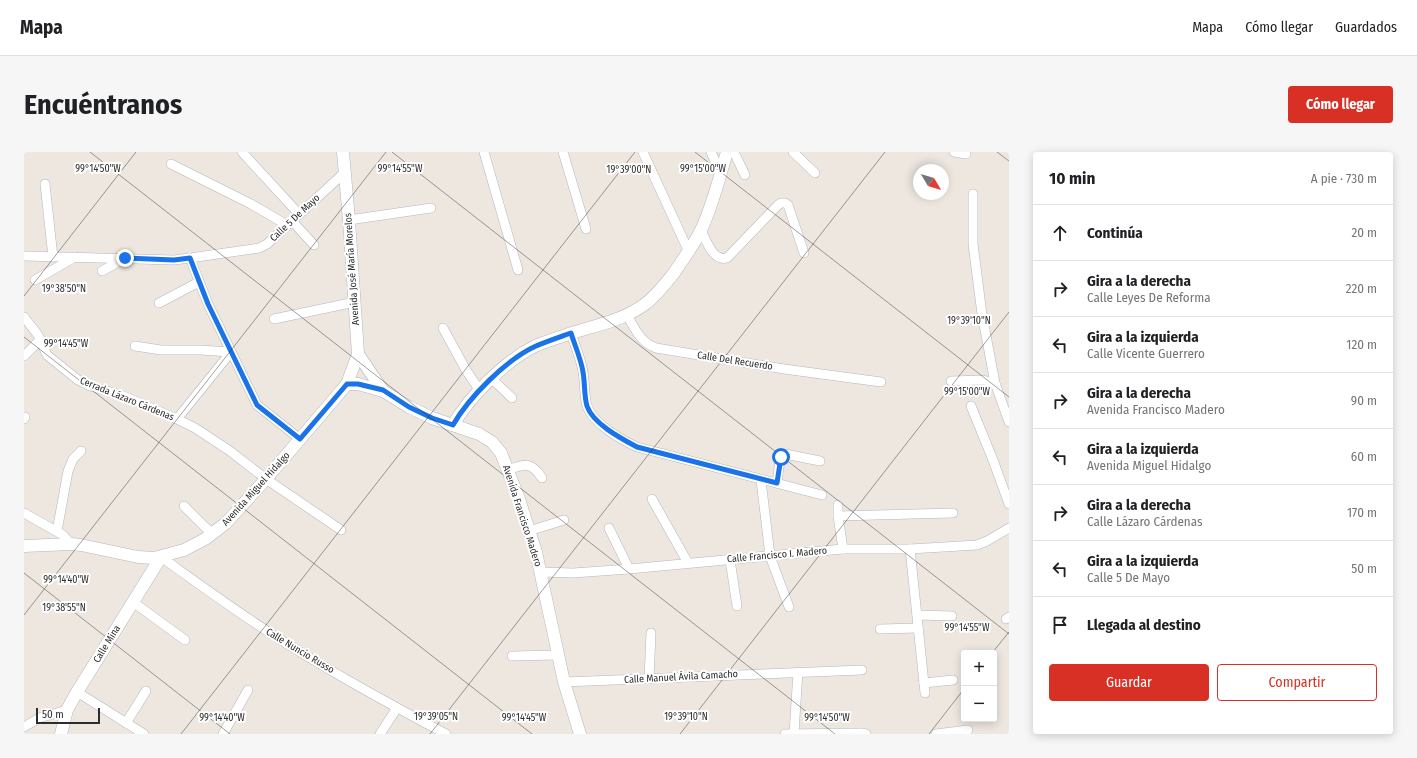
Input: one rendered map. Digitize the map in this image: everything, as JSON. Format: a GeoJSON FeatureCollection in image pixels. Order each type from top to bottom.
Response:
{"type":"FeatureCollection","features":[{"type":"Feature","properties":{"kind":"street"},"geometry":{"type":"LineString","coordinates":[[242,152],[292,220],[314,245]]}},
{"type":"Feature","properties":{"kind":"street","name":"Avenida José María Morelos"},"geometry":{"type":"LineString","coordinates":[[343,152],[358,354],[347,384]]}},
{"type":"Feature","properties":{"kind":"street"},"geometry":{"type":"LineString","coordinates":[[484,152],[518,270]]}},
{"type":"Feature","properties":{"kind":"street"},"geometry":{"type":"LineString","coordinates":[[563,152],[586,229]]}},
{"type":"Feature","properties":{"kind":"street"},"geometry":{"type":"LineString","coordinates":[[643,152],[688,250]]}},
{"type":"Feature","properties":{"kind":"street"},"geometry":{"type":"LineString","coordinates":[[711,152],[720,172]]}},
{"type":"Feature","properties":{"kind":"street"},"geometry":{"type":"LineString","coordinates":[[453,425],[480,390],[515,359],[536,346],[627,315],[654,297],[671,276],[701,230],[727,152]]}},
{"type":"Feature","properties":{"kind":"street"},"geometry":{"type":"LineString","coordinates":[[734,152],[745,175]]}},
{"type":"Feature","properties":{"kind":"street"},"geometry":{"type":"LineString","coordinates":[[793,152],[815,173]]}},
{"type":"Feature","properties":{"kind":"street"},"geometry":{"type":"LineString","coordinates":[[954,152],[966,154]]}},
{"type":"Feature","properties":{"kind":"street"},"geometry":{"type":"LineString","coordinates":[[171,164],[251,204],[292,220]]}},
{"type":"Feature","properties":{"kind":"street","name":"Calle 5 De Mayo"},"geometry":{"type":"LineString","coordinates":[[24,256],[174,260],[259,248],[267,244],[344,173]]}},
{"type":"Feature","properties":{"kind":"street"},"geometry":{"type":"LineString","coordinates":[[45,184],[53,256]]}},
{"type":"Feature","properties":{"kind":"street"},"geometry":{"type":"LineString","coordinates":[[973,194],[973,244],[982,314],[995,384],[1009,422]]}},
{"type":"Feature","properties":{"kind":"street"},"geometry":{"type":"LineString","coordinates":[[701,230],[715,255],[719,258],[727,258],[778,205],[785,203],[788,205],[804,253]]}},
{"type":"Feature","properties":{"kind":"street"},"geometry":{"type":"LineString","coordinates":[[349,220],[431,208]]}},
{"type":"Feature","properties":{"kind":"street"},"geometry":{"type":"LineString","coordinates":[[34,280],[75,257]]}},
{"type":"Feature","properties":{"kind":"street"},"geometry":{"type":"LineString","coordinates":[[102,271],[125,258]]}},
{"type":"Feature","properties":{"kind":"street"},"geometry":{"type":"LineString","coordinates":[[190,258],[199,282],[257,405],[300,439]]}},
{"type":"Feature","properties":{"kind":"street"},"geometry":{"type":"LineString","coordinates":[[159,303],[199,282]]}},
{"type":"Feature","properties":{"kind":"street"},"geometry":{"type":"LineString","coordinates":[[274,319],[355,302]]}},
{"type":"Feature","properties":{"kind":"street","name":"Calle Del Recuerdo"},"geometry":{"type":"LineString","coordinates":[[627,315],[638,335],[646,343],[656,348],[784,369],[881,382]]}},
{"type":"Feature","properties":{"kind":"street","name":"Cerrada Lázaro Cárdenas"},"geometry":{"type":"LineString","coordinates":[[24,317],[36,331],[47,355],[78,380],[90,386],[121,394],[195,428],[341,530]]}},
{"type":"Feature","properties":{"kind":"street"},"geometry":{"type":"LineString","coordinates":[[443,328],[466,370],[480,390]]}},
{"type":"Feature","properties":{"kind":"street"},"geometry":{"type":"LineString","coordinates":[[571,333],[583,370],[588,406],[591,413],[602,424],[625,441],[637,447],[822,495]]}},
{"type":"Feature","properties":{"kind":"street"},"geometry":{"type":"LineString","coordinates":[[24,356],[40,340]]}},
{"type":"Feature","properties":{"kind":"street"},"geometry":{"type":"LineString","coordinates":[[135,346],[161,350],[231,352]]}},
{"type":"Feature","properties":{"kind":"street"},"geometry":{"type":"LineString","coordinates":[[178,419],[231,352]]}},
{"type":"Feature","properties":{"kind":"street","name":"Avenida Francisco Madero"},"geometry":{"type":"LineString","coordinates":[[358,354],[383,390]]}},
{"type":"Feature","properties":{"kind":"street"},"geometry":{"type":"LineString","coordinates":[[492,379],[512,398]]}},
{"type":"Feature","properties":{"kind":"street"},"geometry":{"type":"LineString","coordinates":[[951,381],[983,380],[995,384]]}},
{"type":"Feature","properties":{"kind":"street","name":"Avenida Francisco Madero"},"geometry":{"type":"LineString","coordinates":[[347,384],[358,384],[383,390],[409,407],[432,418],[478,434],[492,442],[501,453],[536,552],[557,655],[580,734]]}},
{"type":"Feature","properties":{"kind":"street","name":"Avenida Miguel Hidalgo"},"geometry":{"type":"LineString","coordinates":[[24,546],[71,544],[138,557],[161,557],[184,550],[212,534],[226,523],[266,479],[347,384]]}},
{"type":"Feature","properties":{"kind":"street"},"geometry":{"type":"LineString","coordinates":[[970,406],[993,460],[1009,504]]}},
{"type":"Feature","properties":{"kind":"street"},"geometry":{"type":"LineString","coordinates":[[57,531],[68,471],[73,459],[81,451]]}},
{"type":"Feature","properties":{"kind":"street"},"geometry":{"type":"LineString","coordinates":[[777,483],[780,460],[785,454],[820,461]]}},
{"type":"Feature","properties":{"kind":"street"},"geometry":{"type":"LineString","coordinates":[[508,470],[523,464],[530,465],[536,469],[542,478]]}},
{"type":"Feature","properties":{"kind":"street"},"geometry":{"type":"LineString","coordinates":[[761,480],[770,556],[789,607]]}},
{"type":"Feature","properties":{"kind":"street"},"geometry":{"type":"LineString","coordinates":[[652,499],[688,563]]}},
{"type":"Feature","properties":{"kind":"street"},"geometry":{"type":"LineString","coordinates":[[838,505],[838,516],[844,549]]}},
{"type":"Feature","properties":{"kind":"street"},"geometry":{"type":"LineString","coordinates":[[184,506],[212,534]]}},
{"type":"Feature","properties":{"kind":"street"},"geometry":{"type":"LineString","coordinates":[[24,513],[57,531],[71,544]]}},
{"type":"Feature","properties":{"kind":"street"},"geometry":{"type":"LineString","coordinates":[[838,516],[953,513]]}},
{"type":"Feature","properties":{"kind":"street"},"geometry":{"type":"LineString","coordinates":[[529,530],[564,520]]}},
{"type":"Feature","properties":{"kind":"street"},"geometry":{"type":"LineString","coordinates":[[609,528],[629,569]]}},
{"type":"Feature","properties":{"kind":"street","name":"Calle Francisco I. Madero"},"geometry":{"type":"LineString","coordinates":[[540,572],[573,573],[629,569],[844,549],[977,545],[1009,528]]}},
{"type":"Feature","properties":{"kind":"street"},"geometry":{"type":"LineString","coordinates":[[910,548],[925,693]]}},
{"type":"Feature","properties":{"kind":"street","name":"Calle Mina"},"geometry":{"type":"LineString","coordinates":[[60,734],[67,710],[77,692],[161,557]]}},
{"type":"Feature","properties":{"kind":"street","name":"Calle Nuncio Russo"},"geometry":{"type":"LineString","coordinates":[[161,557],[259,626],[289,645],[397,708],[446,734]]}},
{"type":"Feature","properties":{"kind":"street"},"geometry":{"type":"LineString","coordinates":[[730,560],[737,606]]}},
{"type":"Feature","properties":{"kind":"street"},"geometry":{"type":"LineString","coordinates":[[133,602],[185,640]]}},
{"type":"Feature","properties":{"kind":"street"},"geometry":{"type":"LineString","coordinates":[[917,615],[952,616]]}},
{"type":"Feature","properties":{"kind":"street"},"geometry":{"type":"LineString","coordinates":[[880,629],[918,628]]}},
{"type":"Feature","properties":{"kind":"street"},"geometry":{"type":"LineString","coordinates":[[649,679],[651,633]]}},
{"type":"Feature","properties":{"kind":"street"},"geometry":{"type":"LineString","coordinates":[[512,656],[557,655]]}},
{"type":"Feature","properties":{"kind":"street","name":"Calle Manuel Ávila Camacho"},"geometry":{"type":"LineString","coordinates":[[564,682],[862,670]]}},
{"type":"Feature","properties":{"kind":"street"},"geometry":{"type":"LineString","coordinates":[[798,672],[790,734],[865,734]]}},
{"type":"Feature","properties":{"kind":"street"},"geometry":{"type":"LineString","coordinates":[[924,683],[953,680]]}},
{"type":"Feature","properties":{"kind":"street"},"geometry":{"type":"LineString","coordinates":[[223,734],[248,690]]}},
{"type":"Feature","properties":{"kind":"street"},"geometry":{"type":"LineString","coordinates":[[126,723],[146,691]]}},
{"type":"Feature","properties":{"kind":"street"},"geometry":{"type":"LineString","coordinates":[[77,692],[144,734]]}},
{"type":"Feature","properties":{"kind":"street"},"geometry":{"type":"LineString","coordinates":[[380,734],[397,708]]}},
{"type":"Feature","properties":{"kind":"street"},"geometry":{"type":"LineString","coordinates":[[24,727],[39,718],[67,710]]}},
{"type":"Feature","properties":{"kind":"street"},"geometry":{"type":"LineString","coordinates":[[936,734],[968,730]]}},
{"type":"Feature","properties":{"kind":"route"},"geometry":{"type":"LineString","coordinates":[[125,258],[174,260],[190,258],[208,304],[257,405],[300,439],[347,384],[358,384],[383,390],[409,407],[432,418],[453,425],[480,390],[515,359],[536,346],[571,333],[583,370],[586,399],[591,413],[614,434],[625,441],[637,447],[777,483],[781,457]]}}]}
